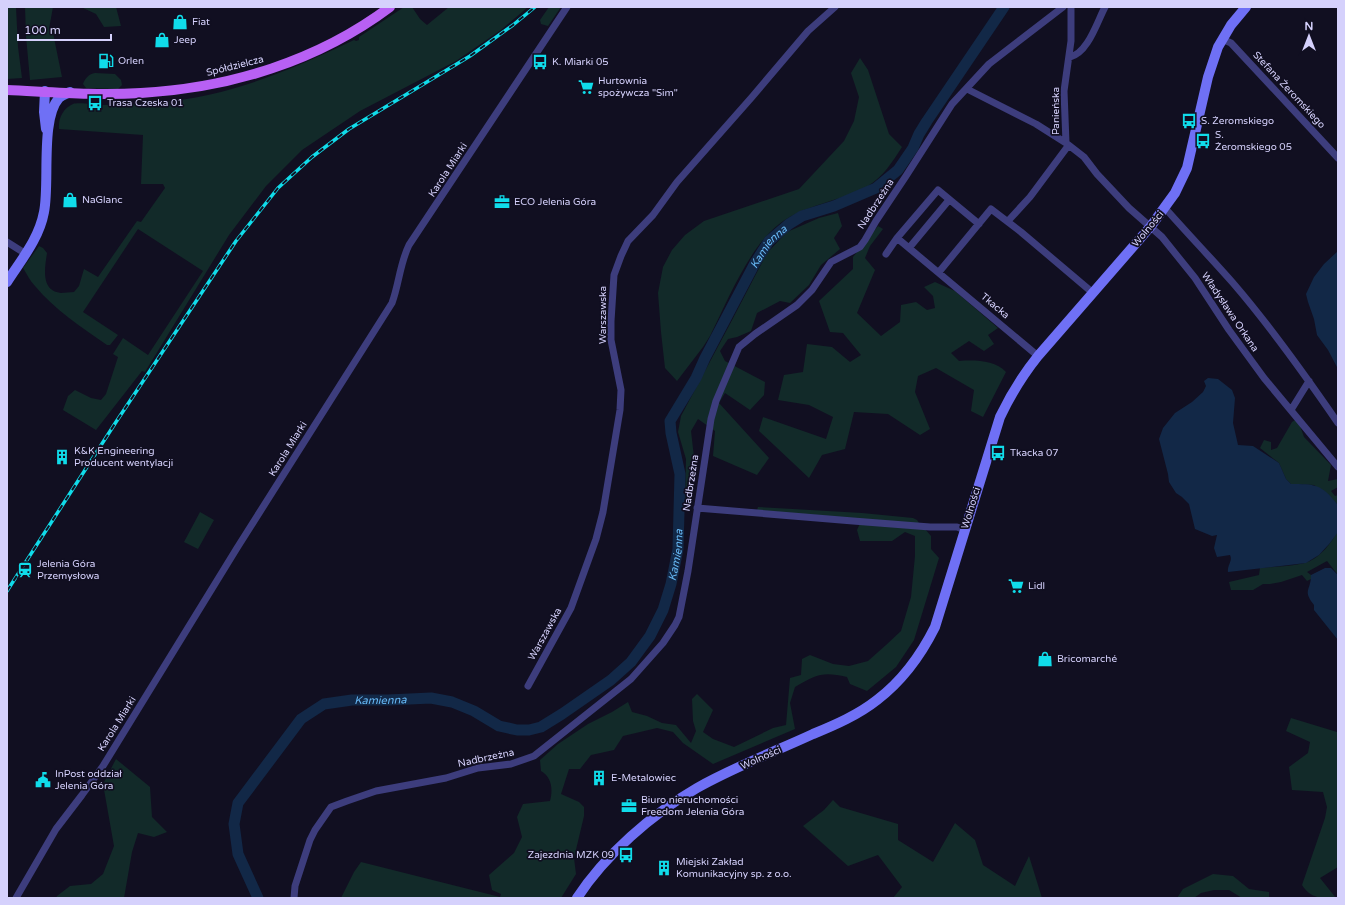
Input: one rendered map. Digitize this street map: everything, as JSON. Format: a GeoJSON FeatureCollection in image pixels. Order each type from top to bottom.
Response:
{"type":"FeatureCollection","features":[{"type":"Feature","properties":{"kind":"main road","name":"Spółdzielcza"},"geometry":{"type":"LineString","coordinates":[[7,90],[108,94],[152,92],[196,87],[257,73],[291,62],[321,49],[365,25],[390,7]]}},
{"type":"Feature","properties":{"kind":"street","name":"Karola Miarki"},"geometry":{"type":"LineString","coordinates":[[16,898],[56,829],[103,766],[237,548],[392,303],[404,256],[410,245],[567,7]]}},
{"type":"Feature","properties":{"kind":"street","name":"Warszawska"},"geometry":{"type":"LineString","coordinates":[[528,686],[571,608],[596,539],[603,512],[620,410],[621,390],[612,340],[612,321],[614,275],[621,256],[628,241],[653,214],[677,182],[808,31],[835,7]]}},
{"type":"Feature","properties":{"kind":"street","name":"Nadbrzeżna"},"geometry":{"type":"LineString","coordinates":[[294,898],[296,886],[310,840],[331,807],[376,791],[446,778],[478,768],[511,764],[524,760],[537,753],[631,678],[663,644],[673,629],[678,617],[688,571],[711,419],[716,401],[734,355],[739,347],[797,305],[812,290],[831,262],[860,247],[948,110],[989,64],[1063,7]]}},
{"type":"Feature","properties":{"kind":"street","name":"Panieńska"},"geometry":{"type":"LineString","coordinates":[[1071,7],[1070,57],[1064,91],[1067,144],[1084,157],[1097,174],[1129,208],[1150,226]]}},
{"type":"Feature","properties":{"kind":"street"},"geometry":{"type":"LineString","coordinates":[[1070,57],[1074,56],[1086,45],[1105,7]]}},
{"type":"Feature","properties":{"kind":"street","name":"Wolności"},"geometry":{"type":"LineString","coordinates":[[577,898],[584,887],[606,861],[651,818],[674,802],[697,788],[731,771],[857,713],[877,700],[907,671],[925,646],[934,627],[1000,417],[1021,377],[1165,208],[1179,187],[1187,168],[1208,77],[1222,39],[1231,24],[1246,7]]}},
{"type":"Feature","properties":{"kind":"street","name":"Stefana Żeromskiego"},"geometry":{"type":"LineString","coordinates":[[1222,39],[1231,43],[1338,158]]}},
{"type":"Feature","properties":{"kind":"street"},"geometry":{"type":"LineString","coordinates":[[967,89],[1036,124],[1067,144],[1030,196],[1008,221]]}},
{"type":"Feature","properties":{"kind":"street"},"geometry":{"type":"LineString","coordinates":[[45,92],[51,98],[52,114]]}},
{"type":"Feature","properties":{"kind":"street"},"geometry":{"type":"LineString","coordinates":[[7,282],[26,254],[38,232],[44,212],[47,135],[44,112],[45,92]]}},
{"type":"Feature","properties":{"kind":"street"},"geometry":{"type":"LineString","coordinates":[[47,135],[52,114],[59,98],[70,92]]}},
{"type":"Feature","properties":{"kind":"street"},"geometry":{"type":"LineString","coordinates":[[1331,149],[1338,144]]}},
{"type":"Feature","properties":{"kind":"street"},"geometry":{"type":"LineString","coordinates":[[886,254],[897,238],[938,190],[979,224]]}},
{"type":"Feature","properties":{"kind":"street"},"geometry":{"type":"LineString","coordinates":[[909,248],[950,200]]}},
{"type":"Feature","properties":{"kind":"street","name":"Władysława Orkana"},"geometry":{"type":"LineString","coordinates":[[1165,208],[1233,284],[1274,334],[1338,423]]}},
{"type":"Feature","properties":{"kind":"street"},"geometry":{"type":"LineString","coordinates":[[939,272],[991,209],[1008,221],[1092,293]]}},
{"type":"Feature","properties":{"kind":"street","name":"Władysława Orkana"},"geometry":{"type":"LineString","coordinates":[[1150,226],[1162,237],[1195,278],[1229,330],[1264,378],[1338,467]]}},
{"type":"Feature","properties":{"kind":"street","name":"Tkacka"},"geometry":{"type":"LineString","coordinates":[[897,238],[1038,356]]}},
{"type":"Feature","properties":{"kind":"street"},"geometry":{"type":"LineString","coordinates":[[7,242],[26,254]]}},
{"type":"Feature","properties":{"kind":"street"},"geometry":{"type":"LineString","coordinates":[[1291,410],[1309,381]]}},
{"type":"Feature","properties":{"kind":"street"},"geometry":{"type":"LineString","coordinates":[[697,508],[912,526],[957,527],[965,530]]}},
{"type":"Feature","properties":{"kind":"green space"},"geometry":{"type":"Polygon","coordinates":[[[7,7],[16,7],[18,47],[22,78],[7,79],[7,7]]]}},
{"type":"Feature","properties":{"kind":"green space"},"geometry":{"type":"Polygon","coordinates":[[[25,7],[53,7],[49,29],[53,33],[62,77],[30,80],[25,7]]]}},
{"type":"Feature","properties":{"kind":"green space"},"geometry":{"type":"Polygon","coordinates":[[[81,7],[116,7],[121,26],[104,27],[96,14],[81,7]]]}},
{"type":"Feature","properties":{"kind":"green space"},"geometry":{"type":"Polygon","coordinates":[[[404,7],[412,7],[420,19],[427,25],[449,7],[528,7],[501,30],[456,61],[360,111],[302,150],[266,186],[229,235],[145,372],[142,371],[96,430],[63,410],[68,396],[75,390],[91,398],[101,400],[106,394],[118,357],[113,354],[123,338],[148,355],[203,271],[138,229],[83,312],[118,335],[110,345],[107,345],[69,318],[51,303],[33,284],[23,268],[39,246],[47,253],[45,278],[50,288],[54,291],[61,293],[74,292],[79,286],[84,269],[98,277],[137,221],[141,222],[165,188],[163,184],[141,184],[143,135],[59,129],[60,118],[66,108],[76,103],[110,105],[154,103],[186,99],[236,88],[284,71],[354,40],[359,40],[359,37],[404,7]]]}},
{"type":"Feature","properties":{"kind":"green space"},"geometry":{"type":"Polygon","coordinates":[[[549,7],[561,7],[548,26],[541,24],[540,20],[549,7]]]}},
{"type":"Feature","properties":{"kind":"green space"},"geometry":{"type":"Polygon","coordinates":[[[860,58],[868,70],[889,134],[902,147],[883,173],[868,186],[846,196],[799,212],[778,225],[767,235],[739,277],[710,336],[677,381],[665,368],[658,293],[663,267],[672,250],[685,235],[704,221],[799,189],[844,141],[854,121],[859,97],[851,73],[860,58]]]}},
{"type":"Feature","properties":{"kind":"green space"},"geometry":{"type":"Polygon","coordinates":[[[95,73],[115,74],[121,80],[122,85],[118,89],[86,88],[83,84],[85,80],[89,75],[95,73]]]}},
{"type":"Feature","properties":{"kind":"green space"},"geometry":{"type":"Polygon","coordinates":[[[838,213],[842,226],[834,238],[840,249],[821,265],[809,285],[790,303],[780,301],[757,313],[751,331],[728,339],[720,351],[725,361],[765,382],[764,395],[750,410],[725,393],[719,403],[769,458],[757,475],[713,456],[715,431],[698,419],[691,431],[695,466],[691,501],[685,501],[686,459],[678,432],[681,416],[767,253],[787,232],[819,218],[838,213]]]}},
{"type":"Feature","properties":{"kind":"green space"},"geometry":{"type":"Polygon","coordinates":[[[878,226],[883,229],[870,246],[865,258],[875,270],[857,313],[881,336],[900,322],[901,305],[916,302],[927,310],[935,308],[933,296],[924,287],[935,282],[955,291],[998,328],[988,335],[994,344],[984,351],[969,341],[951,353],[959,361],[991,363],[1006,372],[983,417],[971,411],[974,390],[936,368],[918,376],[915,392],[930,429],[920,435],[888,414],[854,412],[845,449],[822,455],[809,478],[759,431],[763,417],[826,439],[833,417],[809,405],[778,400],[784,375],[803,372],[807,344],[832,347],[850,362],[861,355],[843,333],[830,332],[819,301],[853,269],[853,257],[878,226]]]}},
{"type":"Feature","properties":{"kind":"green space"},"geometry":{"type":"Polygon","coordinates":[[[1298,420],[1304,437],[1331,465],[1328,481],[1338,479],[1338,487],[1331,491],[1335,496],[1338,495],[1338,507],[1337,504],[1314,485],[1291,484],[1286,479],[1279,463],[1260,448],[1264,440],[1271,442],[1271,450],[1277,448],[1292,422],[1298,420]]]}},
{"type":"Feature","properties":{"kind":"green space"},"geometry":{"type":"Polygon","coordinates":[[[758,507],[862,513],[913,518],[917,520],[923,529],[925,529],[931,536],[931,549],[939,558],[914,640],[896,667],[867,691],[850,684],[847,677],[838,675],[825,674],[808,680],[795,687],[790,703],[795,729],[713,764],[683,743],[673,732],[657,728],[623,736],[614,750],[591,755],[580,769],[569,769],[561,794],[579,802],[584,807],[584,816],[574,858],[576,874],[561,898],[341,898],[354,872],[361,862],[500,897],[501,894],[492,890],[489,875],[514,853],[522,837],[517,817],[523,804],[550,801],[551,784],[545,774],[541,771],[540,760],[558,744],[588,724],[628,702],[632,712],[647,716],[662,723],[676,725],[691,743],[696,731],[693,721],[692,699],[697,694],[713,710],[703,732],[713,739],[734,747],[773,728],[786,725],[790,678],[801,675],[802,659],[810,655],[833,664],[849,666],[868,661],[901,631],[911,597],[915,556],[915,536],[905,532],[892,541],[860,541],[857,530],[862,519],[757,510],[758,507]]]}},
{"type":"Feature","properties":{"kind":"green space"},"geometry":{"type":"Polygon","coordinates":[[[200,512],[214,520],[198,549],[184,542],[200,512]]]}},
{"type":"Feature","properties":{"kind":"green space"},"geometry":{"type":"Polygon","coordinates":[[[1338,530],[1338,575],[1327,561],[1307,572],[1311,575],[1311,579],[1307,581],[1302,575],[1281,582],[1263,584],[1253,590],[1231,590],[1229,582],[1259,575],[1260,568],[1294,565],[1310,561],[1324,550],[1338,530]]]}},
{"type":"Feature","properties":{"kind":"green space"},"geometry":{"type":"Polygon","coordinates":[[[1291,718],[1337,732],[1338,735],[1338,867],[1320,878],[1336,898],[1317,897],[1305,890],[1302,885],[1325,818],[1327,807],[1323,792],[1292,790],[1289,767],[1308,753],[1310,742],[1286,731],[1291,718]]]}},
{"type":"Feature","properties":{"kind":"green space"},"geometry":{"type":"Polygon","coordinates":[[[116,759],[150,787],[152,817],[167,832],[154,837],[138,833],[132,852],[124,898],[56,898],[70,886],[91,884],[103,874],[114,846],[103,784],[116,759]]]}},
{"type":"Feature","properties":{"kind":"green space"},"geometry":{"type":"Polygon","coordinates":[[[833,800],[840,807],[898,824],[898,840],[933,862],[955,823],[975,840],[983,865],[1015,886],[1029,856],[1042,898],[893,898],[902,887],[878,855],[848,866],[803,826],[824,810],[833,800]]]}},
{"type":"Feature","properties":{"kind":"green space"},"geometry":{"type":"Polygon","coordinates":[[[1213,874],[1233,876],[1249,889],[1269,892],[1269,898],[1242,898],[1229,890],[1214,890],[1201,893],[1194,898],[1177,898],[1183,889],[1213,874]]]}},
{"type":"Feature","properties":{"kind":"water"},"geometry":{"type":"Polygon","coordinates":[[[1338,251],[1338,369],[1328,350],[1317,335],[1314,319],[1306,294],[1314,277],[1324,264],[1338,251]]]}},
{"type":"Feature","properties":{"kind":"water"},"geometry":{"type":"Polygon","coordinates":[[[1208,378],[1218,379],[1232,390],[1235,398],[1233,423],[1238,445],[1253,446],[1279,463],[1286,479],[1291,484],[1317,486],[1327,492],[1337,504],[1338,532],[1319,555],[1306,563],[1228,572],[1231,557],[1230,555],[1217,557],[1214,548],[1217,535],[1212,536],[1195,529],[1189,504],[1176,493],[1169,482],[1159,439],[1163,428],[1175,413],[1192,402],[1203,392],[1206,386],[1204,381],[1208,378]]]}},
{"type":"Feature","properties":{"kind":"water"},"geometry":{"type":"Polygon","coordinates":[[[1325,568],[1331,568],[1338,575],[1338,640],[1314,610],[1314,605],[1308,596],[1311,575],[1325,568]]]}},
{"type":"Feature","properties":{"kind":"waterway","name":"Kamienna"},"geometry":{"type":"LineString","coordinates":[[258,898],[238,854],[234,824],[238,803],[301,719],[324,704],[352,700],[431,698],[452,702],[474,711],[499,726],[517,730],[529,730],[541,727],[562,714],[611,680],[631,662],[650,636],[663,610],[671,584],[678,549],[680,474],[671,433],[670,421],[696,378],[755,263],[769,241],[789,224],[802,216],[834,206],[876,188],[898,170],[913,148],[927,121],[1004,7]]}},
{"type":"Feature","properties":{"kind":"railway"},"geometry":{"type":"LineString","coordinates":[[7,591],[116,422],[236,241],[278,188],[312,157],[349,129],[470,56],[535,7]]}},
{"type":"Feature","properties":{"kind":"place","name":"Fiat"},"geometry":{"type":"Point","coordinates":[180,22]}},
{"type":"Feature","properties":{"kind":"place","name":"Jeep"},"geometry":{"type":"Point","coordinates":[162,40]}},
{"type":"Feature","properties":{"kind":"place","name":"Orlen"},"geometry":{"type":"Point","coordinates":[106,61]}},
{"type":"Feature","properties":{"kind":"place","name":"K. Miarki 05"},"geometry":{"type":"Point","coordinates":[540,62]}},
{"type":"Feature","properties":{"kind":"place","name":"Hurtownia spożywcza \"Sim\""},"geometry":{"type":"Point","coordinates":[586,87]}},
{"type":"Feature","properties":{"kind":"place","name":"Trasa Czeska 01"},"geometry":{"type":"Point","coordinates":[95,103]}},
{"type":"Feature","properties":{"kind":"place","name":"S. Żeromskiego"},"geometry":{"type":"Point","coordinates":[1189,121]}},
{"type":"Feature","properties":{"kind":"place","name":"S. Żeromskiego 05"},"geometry":{"type":"Point","coordinates":[1203,141]}},
{"type":"Feature","properties":{"kind":"place","name":"NaGlanc"},"geometry":{"type":"Point","coordinates":[70,200]}},
{"type":"Feature","properties":{"kind":"place","name":"ECO Jelenia Góra"},"geometry":{"type":"Point","coordinates":[502,202]}},
{"type":"Feature","properties":{"kind":"place","name":"Tkacka 07"},"geometry":{"type":"Point","coordinates":[998,453]}},
{"type":"Feature","properties":{"kind":"place","name":"K&K Engineering Producent wentylacji"},"geometry":{"type":"Point","coordinates":[62,457]}},
{"type":"Feature","properties":{"kind":"place","name":"Jelenia Góra Przemysłowa"},"geometry":{"type":"Point","coordinates":[25,570]}},
{"type":"Feature","properties":{"kind":"place","name":"Lidl"},"geometry":{"type":"Point","coordinates":[1016,586]}},
{"type":"Feature","properties":{"kind":"place","name":"Bricomarché"},"geometry":{"type":"Point","coordinates":[1045,659]}},
{"type":"Feature","properties":{"kind":"place","name":"E-Metalowiec"},"geometry":{"type":"Point","coordinates":[599,778]}},
{"type":"Feature","properties":{"kind":"place","name":"InPost oddział Jelenia Góra"},"geometry":{"type":"Point","coordinates":[43,780]}},
{"type":"Feature","properties":{"kind":"place","name":"Biuro nieruchomości Freedom Jelenia Góra"},"geometry":{"type":"Point","coordinates":[629,806]}},
{"type":"Feature","properties":{"kind":"place","name":"Zajezdnia MZK 09"},"geometry":{"type":"Point","coordinates":[626,855]}},
{"type":"Feature","properties":{"kind":"place","name":"Miejski Zakład Komunikacyjny sp. z o.o."},"geometry":{"type":"Point","coordinates":[664,868]}}]}
